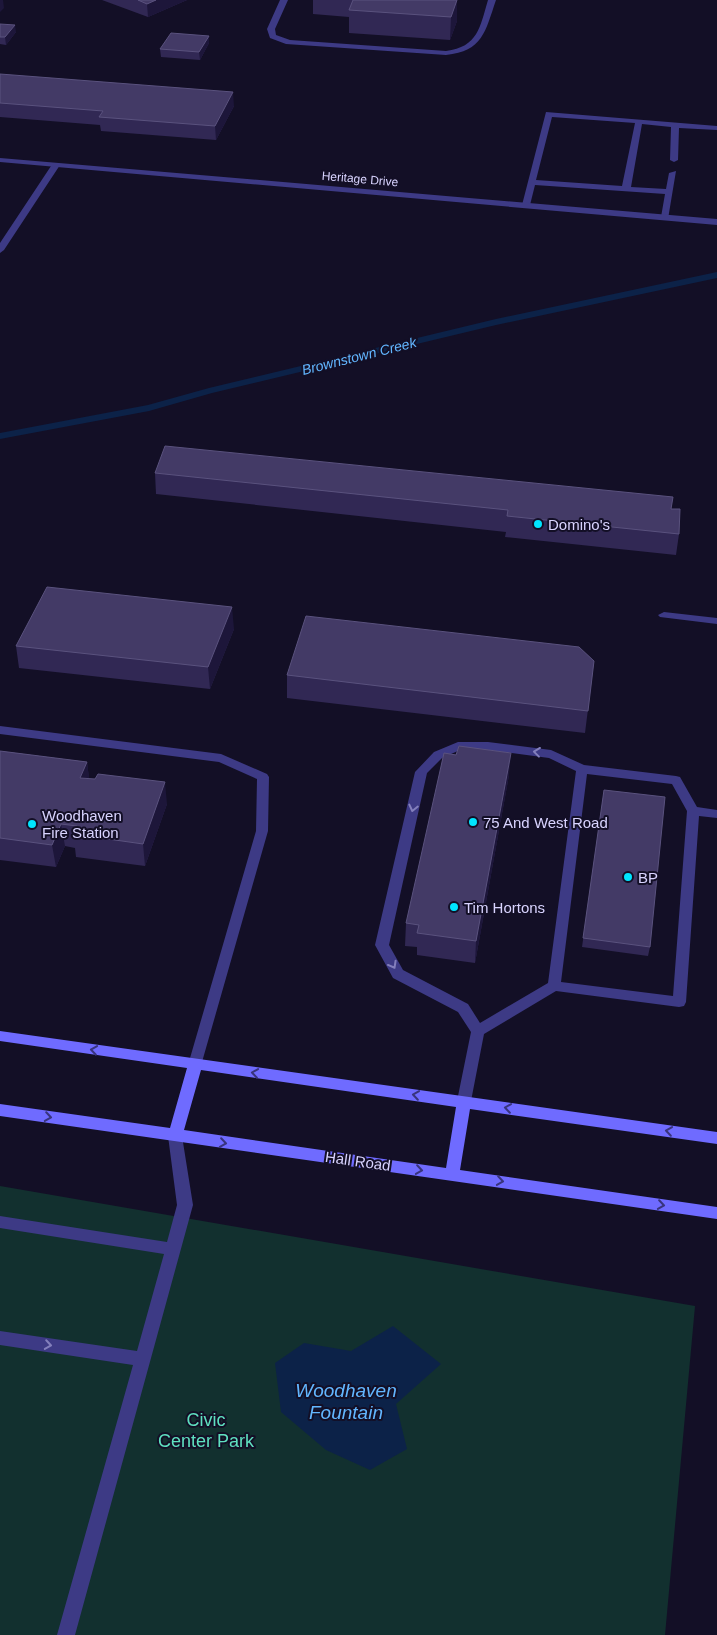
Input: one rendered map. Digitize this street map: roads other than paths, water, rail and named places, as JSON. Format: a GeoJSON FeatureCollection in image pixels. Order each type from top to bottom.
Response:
{"type":"FeatureCollection","features":[{"type":"Feature","properties":{"kind":"street"},"geometry":{"type":"LineString","coordinates":[[284,0],[270,29],[274,36],[279,39],[289,42],[446,53],[464,51],[476,43],[492,0]]}},
{"type":"Feature","properties":{"kind":"street"},"geometry":{"type":"LineString","coordinates":[[526,205],[548,114],[717,128]]}},
{"type":"Feature","properties":{"kind":"street"},"geometry":{"type":"LineString","coordinates":[[626,188],[639,121]]}},
{"type":"Feature","properties":{"kind":"street"},"geometry":{"type":"LineString","coordinates":[[674,160],[676,125]]}},
{"type":"Feature","properties":{"kind":"street","name":"Heritage Drive"},"geometry":{"type":"LineString","coordinates":[[0,160],[717,222]]}},
{"type":"Feature","properties":{"kind":"street"},"geometry":{"type":"LineString","coordinates":[[0,250],[56,165]]}},
{"type":"Feature","properties":{"kind":"street"},"geometry":{"type":"LineString","coordinates":[[665,217],[673,173]]}},
{"type":"Feature","properties":{"kind":"street"},"geometry":{"type":"LineString","coordinates":[[532,182],[669,192]]}},
{"type":"Feature","properties":{"kind":"street"},"geometry":{"type":"LineString","coordinates":[[664,615],[717,621]]}},
{"type":"Feature","properties":{"kind":"street"},"geometry":{"type":"LineString","coordinates":[[0,730],[221,758],[264,777],[262,831],[175,1136],[185,1205],[66,1635]]}},
{"type":"Feature","properties":{"kind":"street"},"geometry":{"type":"LineString","coordinates":[[452,1174],[478,1030],[462,1008],[398,974],[382,944],[421,772],[438,755],[458,746],[488,746],[551,754],[582,769],[676,780],[693,811],[679,1002],[554,986],[478,1030]]}},
{"type":"Feature","properties":{"kind":"street"},"geometry":{"type":"LineString","coordinates":[[554,986],[582,769]]}},
{"type":"Feature","properties":{"kind":"street"},"geometry":{"type":"LineString","coordinates":[[693,811],[717,814]]}},
{"type":"Feature","properties":{"kind":"street"},"geometry":{"type":"LineString","coordinates":[[0,1036],[717,1138]]}},
{"type":"Feature","properties":{"kind":"street","name":"Hall Road"},"geometry":{"type":"LineString","coordinates":[[0,1110],[717,1213]]}},
{"type":"Feature","properties":{"kind":"street"},"geometry":{"type":"LineString","coordinates":[[0,1222],[173,1249]]}},
{"type":"Feature","properties":{"kind":"street"},"geometry":{"type":"LineString","coordinates":[[0,1338],[142,1360]]}},
{"type":"Feature","properties":{"kind":"water","name":"Woodhaven Fountain"},"geometry":{"type":"Polygon","coordinates":[[[393,1326],[441,1364],[396,1404],[407,1449],[370,1470],[326,1450],[281,1412],[275,1363],[304,1343],[351,1351],[393,1326]]]}},
{"type":"Feature","properties":{"kind":"waterway","name":"Brownstown Creek"},"geometry":{"type":"LineString","coordinates":[[0,436],[149,408],[209,391],[496,322],[717,275]]}},
{"type":"Feature","properties":{"kind":"place","name":"Domino's"},"geometry":{"type":"Point","coordinates":[538,524]}},
{"type":"Feature","properties":{"kind":"place","name":"75 And West Road"},"geometry":{"type":"Point","coordinates":[473,822]}},
{"type":"Feature","properties":{"kind":"place","name":"Woodhaven Fire Station"},"geometry":{"type":"Point","coordinates":[32,824]}},
{"type":"Feature","properties":{"kind":"place","name":"BP"},"geometry":{"type":"Point","coordinates":[628,877]}},
{"type":"Feature","properties":{"kind":"place","name":"Tim Hortons"},"geometry":{"type":"Point","coordinates":[454,907]}},
{"type":"Feature","properties":{"kind":"park label","name":"Civic Center Park"},"geometry":{"type":"Point","coordinates":[206,1430]}}]}
